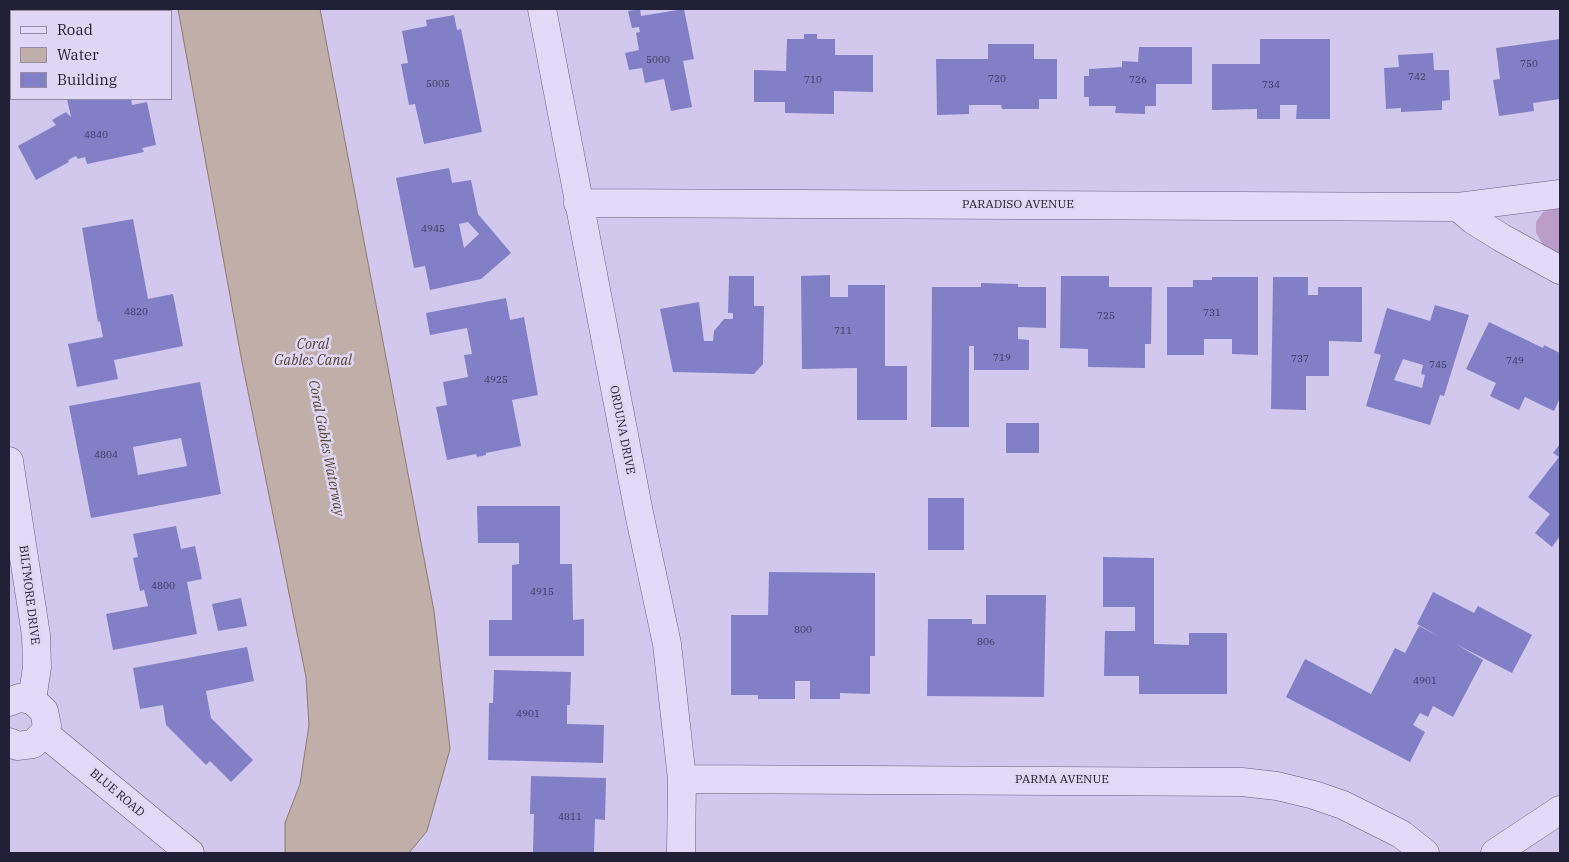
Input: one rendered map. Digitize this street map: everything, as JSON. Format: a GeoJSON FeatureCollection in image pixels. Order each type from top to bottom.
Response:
{"type":"FeatureCollection","features":[{"type":"Feature","properties":{"kind":"street","name":"ORDUNA DRIVE"},"geometry":{"type":"LineString","coordinates":[[542,9],[637,503],[668,644],[682,779],[681,853]]}},
{"type":"Feature","properties":{"kind":"street","name":"PARADISO AVENUE"},"geometry":{"type":"LineString","coordinates":[[578,203],[1458,207],[1560,194]]}},
{"type":"Feature","properties":{"kind":"street"},"geometry":{"type":"LineString","coordinates":[[1458,207],[1473,220],[1502,238],[1560,270]]}},
{"type":"Feature","properties":{"kind":"street","name":"BILTMORE DRIVE"},"geometry":{"type":"LineString","coordinates":[[9,461],[36,635],[36,667],[21,701]]}},
{"type":"Feature","properties":{"kind":"street"},"geometry":{"type":"LineString","coordinates":[[9,742],[17,746],[33,744],[44,733],[46,718],[39,704],[21,701]]}},
{"type":"Feature","properties":{"kind":"street","name":"BLUE ROAD"},"geometry":{"type":"LineString","coordinates":[[44,733],[190,853]]}},
{"type":"Feature","properties":{"kind":"street","name":"PARMA AVENUE"},"geometry":{"type":"LineString","coordinates":[[682,779],[1242,782],[1277,786],[1314,794],[1343,805],[1401,834],[1425,853]]}},
{"type":"Feature","properties":{"kind":"street"},"geometry":{"type":"LineString","coordinates":[[1495,853],[1560,810]]}},
{"type":"Feature","properties":{"kind":"shaded area"},"geometry":{"type":"Polygon","coordinates":[[[1560,205],[1560,256],[1544,246],[1536,233],[1536,222],[1543,212],[1560,205]]]}},
{"type":"Feature","properties":{"kind":"water","name":"Coral Gables Canal"},"geometry":{"type":"Polygon","coordinates":[[[178,9],[320,9],[434,611],[450,749],[427,831],[409,853],[285,853],[285,823],[300,784],[309,725],[306,677],[242,362],[178,9]]]}},
{"type":"Feature","properties":{"kind":"building"},"geometry":{"type":"Polygon","coordinates":[[[113,9],[114,10],[49,10],[113,9]]]}},
{"type":"Feature","properties":{"kind":"building"},"geometry":{"type":"Polygon","coordinates":[[[640,9],[641,16],[684,9],[694,59],[683,61],[692,107],[671,111],[664,79],[645,83],[642,68],[629,70],[625,53],[639,50],[636,33],[640,32],[639,27],[632,28],[628,11],[640,9]]]}},
{"type":"Feature","properties":{"kind":"building"},"geometry":{"type":"Polygon","coordinates":[[[454,15],[457,30],[461,29],[482,132],[424,144],[415,104],[409,105],[401,64],[408,63],[402,31],[427,26],[426,20],[454,15]]]}},
{"type":"Feature","properties":{"kind":"building"},"geometry":{"type":"Polygon","coordinates":[[[804,34],[817,34],[817,39],[835,39],[835,55],[873,55],[873,92],[834,91],[834,114],[785,113],[785,102],[754,102],[754,70],[786,71],[787,39],[804,39],[804,34]]]}},
{"type":"Feature","properties":{"kind":"building"},"geometry":{"type":"Polygon","coordinates":[[[1260,39],[1330,39],[1330,119],[1296,119],[1297,105],[1280,105],[1280,119],[1257,119],[1257,109],[1212,110],[1212,64],[1260,64],[1260,39]]]}},
{"type":"Feature","properties":{"kind":"building"},"geometry":{"type":"Polygon","coordinates":[[[1560,39],[1560,99],[1533,103],[1534,111],[1499,116],[1493,80],[1500,79],[1496,48],[1560,39]]]}},
{"type":"Feature","properties":{"kind":"building"},"geometry":{"type":"Polygon","coordinates":[[[988,44],[1034,44],[1034,59],[1057,59],[1057,99],[1039,99],[1039,109],[1002,109],[1001,105],[969,105],[969,114],[937,115],[936,59],[988,59],[988,44]]]}},
{"type":"Feature","properties":{"kind":"building"},"geometry":{"type":"Polygon","coordinates":[[[1139,47],[1192,47],[1192,84],[1156,84],[1156,106],[1145,106],[1145,114],[1115,113],[1116,106],[1089,106],[1089,97],[1084,97],[1084,76],[1089,76],[1089,69],[1122,67],[1122,61],[1138,62],[1139,47]]]}},
{"type":"Feature","properties":{"kind":"building"},"geometry":{"type":"Polygon","coordinates":[[[1433,53],[1434,70],[1449,70],[1450,100],[1442,101],[1442,110],[1401,112],[1401,108],[1386,109],[1384,68],[1399,67],[1398,55],[1433,53]]]}},
{"type":"Feature","properties":{"kind":"building"},"geometry":{"type":"Polygon","coordinates":[[[67,100],[131,100],[132,105],[147,102],[156,145],[142,148],[144,152],[87,164],[85,157],[78,159],[76,156],[68,160],[69,162],[36,180],[18,146],[56,125],[52,120],[66,112],[71,117],[67,100]]]}},
{"type":"Feature","properties":{"kind":"building"},"geometry":{"type":"Polygon","coordinates":[[[449,168],[452,183],[471,180],[478,214],[511,253],[481,279],[430,290],[425,266],[414,268],[396,178],[449,168]],[[468,222],[459,224],[464,248],[479,234],[468,222]]]}},
{"type":"Feature","properties":{"kind":"building"},"geometry":{"type":"Polygon","coordinates":[[[133,219],[148,299],[173,294],[183,346],[114,360],[118,379],[77,387],[68,344],[103,337],[100,321],[98,322],[82,228],[133,219]]]}},
{"type":"Feature","properties":{"kind":"building"},"geometry":{"type":"Polygon","coordinates":[[[830,275],[830,297],[848,297],[848,285],[885,285],[885,366],[907,366],[907,420],[857,420],[857,368],[802,369],[801,276],[830,275]]]}},
{"type":"Feature","properties":{"kind":"building"},"geometry":{"type":"Polygon","coordinates":[[[729,276],[754,276],[754,306],[764,306],[763,364],[754,374],[673,372],[660,309],[699,302],[704,341],[713,341],[714,331],[724,319],[733,319],[733,313],[728,313],[729,276]]]}},
{"type":"Feature","properties":{"kind":"building"},"geometry":{"type":"Polygon","coordinates":[[[1061,276],[1109,276],[1109,287],[1152,287],[1151,344],[1145,344],[1145,368],[1088,367],[1088,349],[1060,348],[1061,276]]]}},
{"type":"Feature","properties":{"kind":"building"},"geometry":{"type":"Polygon","coordinates":[[[1212,277],[1258,277],[1258,355],[1232,354],[1232,339],[1204,339],[1204,355],[1167,355],[1167,287],[1193,287],[1193,280],[1212,280],[1212,277]]]}},
{"type":"Feature","properties":{"kind":"building"},"geometry":{"type":"Polygon","coordinates":[[[1273,277],[1308,277],[1308,295],[1318,295],[1318,287],[1362,287],[1362,342],[1329,341],[1329,376],[1306,376],[1306,410],[1271,409],[1273,277]]]}},
{"type":"Feature","properties":{"kind":"building"},"geometry":{"type":"Polygon","coordinates":[[[981,283],[1018,284],[1018,287],[1046,287],[1046,328],[1018,327],[1018,339],[1029,340],[1029,370],[974,370],[974,346],[969,346],[969,427],[931,427],[932,287],[981,287],[981,283]]]}},
{"type":"Feature","properties":{"kind":"building"},"geometry":{"type":"Polygon","coordinates":[[[506,298],[510,320],[524,317],[538,395],[512,400],[521,446],[486,453],[486,455],[477,457],[476,454],[447,460],[436,407],[447,405],[443,382],[468,377],[464,355],[472,354],[467,328],[430,335],[426,313],[506,298]]]}},
{"type":"Feature","properties":{"kind":"building"},"geometry":{"type":"Polygon","coordinates":[[[1435,305],[1469,315],[1444,396],[1440,395],[1430,425],[1366,406],[1381,355],[1374,353],[1387,308],[1430,321],[1435,305]],[[1403,359],[1394,380],[1422,388],[1425,375],[1421,374],[1423,365],[1403,359]]]}},
{"type":"Feature","properties":{"kind":"building"},"geometry":{"type":"Polygon","coordinates":[[[1489,322],[1543,348],[1544,345],[1560,353],[1560,398],[1554,411],[1525,397],[1519,410],[1490,396],[1496,383],[1466,369],[1489,322]]]}},
{"type":"Feature","properties":{"kind":"building"},"geometry":{"type":"Polygon","coordinates":[[[200,382],[221,494],[91,518],[69,406],[200,382]],[[181,438],[133,447],[138,475],[187,466],[181,438]]]}},
{"type":"Feature","properties":{"kind":"building"},"geometry":{"type":"Polygon","coordinates":[[[1006,423],[1039,423],[1039,453],[1006,453],[1006,423]]]}},
{"type":"Feature","properties":{"kind":"building"},"geometry":{"type":"Polygon","coordinates":[[[1560,444],[1560,536],[1552,547],[1535,533],[1550,514],[1528,497],[1559,457],[1553,453],[1560,444]]]}},
{"type":"Feature","properties":{"kind":"building"},"geometry":{"type":"Polygon","coordinates":[[[928,498],[964,498],[964,550],[928,550],[928,498]]]}},
{"type":"Feature","properties":{"kind":"building"},"geometry":{"type":"Polygon","coordinates":[[[477,506],[560,506],[560,564],[572,564],[573,620],[584,619],[584,656],[489,656],[489,620],[512,620],[512,565],[519,564],[519,543],[478,543],[477,506]]]}},
{"type":"Feature","properties":{"kind":"building"},"geometry":{"type":"Polygon","coordinates":[[[176,526],[181,549],[195,546],[202,579],[187,582],[197,634],[113,650],[106,614],[148,606],[144,590],[140,591],[133,558],[138,557],[133,534],[176,526]]]}},
{"type":"Feature","properties":{"kind":"building"},"geometry":{"type":"Polygon","coordinates":[[[1103,557],[1154,558],[1154,644],[1189,645],[1189,633],[1227,633],[1227,694],[1139,694],[1139,676],[1104,676],[1105,631],[1135,631],[1135,607],[1103,607],[1103,557]]]}},
{"type":"Feature","properties":{"kind":"building"},"geometry":{"type":"Polygon","coordinates":[[[769,572],[875,573],[875,656],[870,656],[870,694],[840,693],[840,699],[810,699],[810,681],[795,681],[795,699],[758,699],[758,695],[731,695],[731,615],[768,615],[769,572]]]}},
{"type":"Feature","properties":{"kind":"building"},"geometry":{"type":"Polygon","coordinates":[[[1433,592],[1474,613],[1478,606],[1532,635],[1512,673],[1456,644],[1483,660],[1453,717],[1433,706],[1428,717],[1420,713],[1413,725],[1425,732],[1410,762],[1286,697],[1305,659],[1371,694],[1395,648],[1405,653],[1419,626],[1440,637],[1417,624],[1433,592]]]}},
{"type":"Feature","properties":{"kind":"building"},"geometry":{"type":"Polygon","coordinates":[[[986,595],[1046,595],[1044,697],[927,696],[928,619],[972,619],[972,624],[986,624],[986,595]]]}},
{"type":"Feature","properties":{"kind":"building"},"geometry":{"type":"Polygon","coordinates":[[[241,598],[247,626],[218,631],[212,604],[241,598]]]}},
{"type":"Feature","properties":{"kind":"building"},"geometry":{"type":"Polygon","coordinates":[[[247,647],[254,681],[206,691],[211,718],[253,760],[231,782],[210,761],[206,765],[166,725],[163,705],[140,709],[133,668],[247,647]]]}},
{"type":"Feature","properties":{"kind":"building"},"geometry":{"type":"Polygon","coordinates":[[[494,670],[571,672],[570,705],[567,705],[567,724],[604,725],[603,763],[488,760],[489,703],[493,703],[494,670]]]}},
{"type":"Feature","properties":{"kind":"building"},"geometry":{"type":"Polygon","coordinates":[[[531,776],[606,778],[605,820],[595,819],[594,853],[533,852],[534,814],[530,814],[531,776]]]}},
{"type":"Feature","properties":{"kind":"water label","name":"Coral Gables Waterway"},"geometry":{"type":"Point","coordinates":[326,448]}}]}
